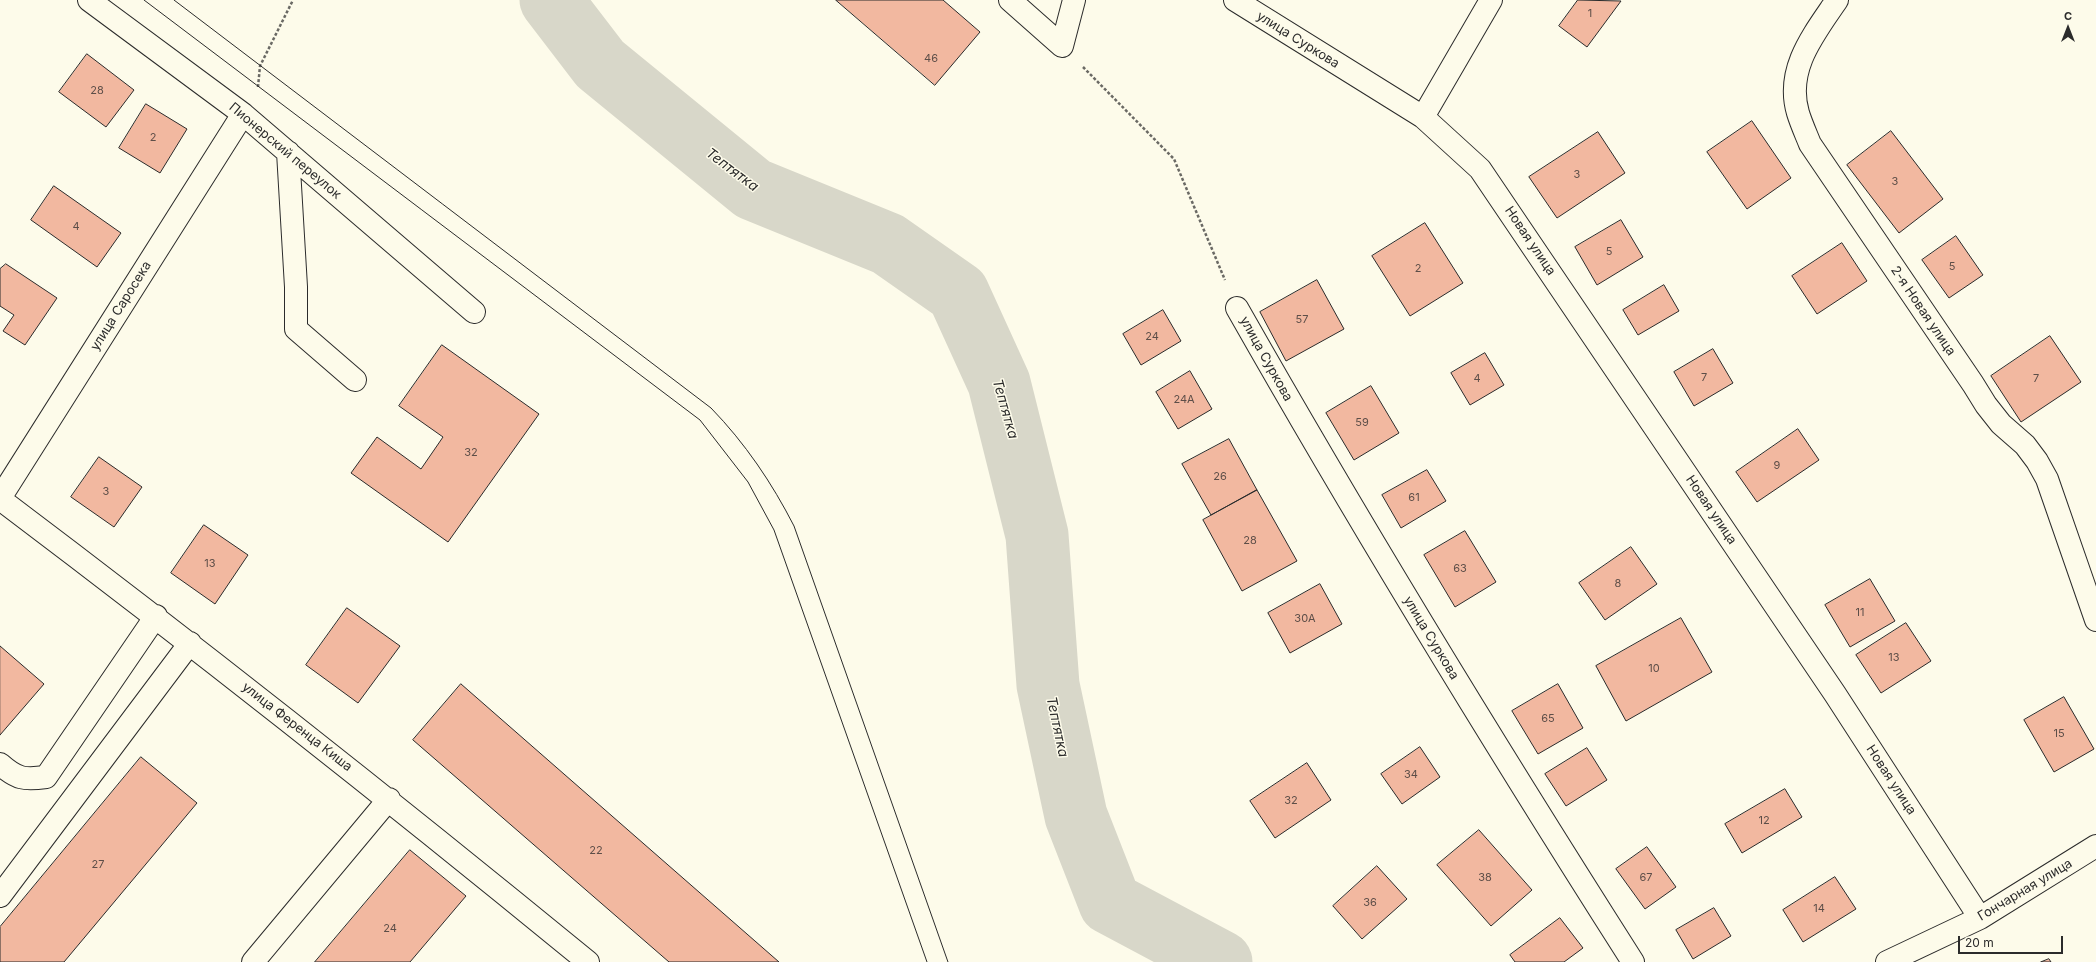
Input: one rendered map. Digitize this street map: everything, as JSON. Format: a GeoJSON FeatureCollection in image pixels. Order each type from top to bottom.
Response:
{"type":"FeatureCollection","features":[{"type":"Feature","properties":{"kind":"street","name":"Пионерский переулок"},"geometry":{"type":"LineString","coordinates":[[89,0],[243,114],[474,312]]}},
{"type":"Feature","properties":{"kind":"street"},"geometry":{"type":"LineString","coordinates":[[1010,0],[1062,46],[1074,0]]}},
{"type":"Feature","properties":{"kind":"street","name":"улица Суркова"},"geometry":{"type":"LineString","coordinates":[[1235,0],[1423,117]]}},
{"type":"Feature","properties":{"kind":"street"},"geometry":{"type":"LineString","coordinates":[[1423,117],[1492,0]]}},
{"type":"Feature","properties":{"kind":"street","name":"2-я Новая улица"},"geometry":{"type":"LineString","coordinates":[[1837,0],[1806,46],[1797,68],[1794,88],[1797,112],[1810,144],[1986,405],[2001,424],[2025,445],[2037,461],[2046,479],[2096,620]]}},
{"type":"Feature","properties":{"kind":"street","name":"улица Саросека"},"geometry":{"type":"LineString","coordinates":[[0,498],[243,114]]}},
{"type":"Feature","properties":{"kind":"street","name":"Новая улица"},"geometry":{"type":"LineString","coordinates":[[1423,117],[1480,169],[1831,688],[1980,918]]}},
{"type":"Feature","properties":{"kind":"street"},"geometry":{"type":"LineString","coordinates":[[288,152],[296,287],[296,329],[355,380]]}},
{"type":"Feature","properties":{"kind":"street","name":"улица Суркова"},"geometry":{"type":"LineString","coordinates":[[1238,308],[1324,461],[1402,590],[1633,962]]}},
{"type":"Feature","properties":{"kind":"street","name":"улица Ференца Киша"},"geometry":{"type":"LineString","coordinates":[[0,498],[156,616],[389,799],[588,962]]}},
{"type":"Feature","properties":{"kind":"street"},"geometry":{"type":"LineString","coordinates":[[0,764],[12,775],[28,780],[46,777],[156,616]]}},
{"type":"Feature","properties":{"kind":"street"},"geometry":{"type":"LineString","coordinates":[[0,896],[190,643]]}},
{"type":"Feature","properties":{"kind":"street"},"geometry":{"type":"LineString","coordinates":[[253,962],[389,799]]}},
{"type":"Feature","properties":{"kind":"street","name":"Гончарная улица"},"geometry":{"type":"LineString","coordinates":[[1887,962],[1980,918],[2096,846]]}},
{"type":"Feature","properties":{"kind":"path"},"geometry":{"type":"LineString","coordinates":[[243,114],[258,86],[260,66],[293,0]]}},
{"type":"Feature","properties":{"kind":"path"},"geometry":{"type":"LineString","coordinates":[[1062,46],[1174,159],[1238,308]]}},
{"type":"Feature","properties":{"kind":"building"},"geometry":{"type":"Polygon","coordinates":[[[836,0],[943,0],[980,32],[935,85],[836,0]]]}},
{"type":"Feature","properties":{"kind":"building"},"geometry":{"type":"Polygon","coordinates":[[[1578,0],[1621,1],[1587,47],[1559,26],[1578,0]]]}},
{"type":"Feature","properties":{"kind":"building"},"geometry":{"type":"Polygon","coordinates":[[[87,54],[134,90],[106,127],[59,92],[87,54]]]}},
{"type":"Feature","properties":{"kind":"building"},"geometry":{"type":"Polygon","coordinates":[[[146,104],[187,129],[160,173],[119,148],[146,104]]]}},
{"type":"Feature","properties":{"kind":"building"},"geometry":{"type":"Polygon","coordinates":[[[1752,121],[1791,178],[1747,209],[1707,152],[1752,121]]]}},
{"type":"Feature","properties":{"kind":"building"},"geometry":{"type":"Polygon","coordinates":[[[1891,131],[1943,199],[1899,233],[1847,165],[1891,131]]]}},
{"type":"Feature","properties":{"kind":"building"},"geometry":{"type":"Polygon","coordinates":[[[1598,132],[1625,173],[1557,218],[1529,177],[1598,132]]]}},
{"type":"Feature","properties":{"kind":"building"},"geometry":{"type":"Polygon","coordinates":[[[54,186],[121,233],[97,267],[31,220],[54,186]]]}},
{"type":"Feature","properties":{"kind":"building"},"geometry":{"type":"Polygon","coordinates":[[[1621,220],[1643,257],[1597,285],[1575,247],[1621,220]]]}},
{"type":"Feature","properties":{"kind":"building"},"geometry":{"type":"Polygon","coordinates":[[[1425,223],[1463,283],[1410,316],[1372,256],[1425,223]]]}},
{"type":"Feature","properties":{"kind":"building"},"geometry":{"type":"Polygon","coordinates":[[[1956,236],[1983,275],[1949,298],[1922,260],[1956,236]]]}},
{"type":"Feature","properties":{"kind":"building"},"geometry":{"type":"Polygon","coordinates":[[[1842,243],[1867,281],[1817,314],[1792,276],[1842,243]]]}},
{"type":"Feature","properties":{"kind":"building"},"geometry":{"type":"Polygon","coordinates":[[[6,264],[57,298],[25,345],[3,331],[14,315],[0,306],[0,269],[6,264]]]}},
{"type":"Feature","properties":{"kind":"building"},"geometry":{"type":"Polygon","coordinates":[[[1317,280],[1344,329],[1286,361],[1260,312],[1317,280]]]}},
{"type":"Feature","properties":{"kind":"building"},"geometry":{"type":"Polygon","coordinates":[[[1664,285],[1679,311],[1638,335],[1623,310],[1664,285]]]}},
{"type":"Feature","properties":{"kind":"building"},"geometry":{"type":"Polygon","coordinates":[[[1163,310],[1181,341],[1141,365],[1123,334],[1163,310]]]}},
{"type":"Feature","properties":{"kind":"building"},"geometry":{"type":"Polygon","coordinates":[[[2050,336],[2081,382],[2021,422],[1991,376],[2050,336]]]}},
{"type":"Feature","properties":{"kind":"building"},"geometry":{"type":"Polygon","coordinates":[[[442,345],[539,414],[448,542],[351,473],[377,437],[421,469],[443,437],[399,406],[442,345]]]}},
{"type":"Feature","properties":{"kind":"building"},"geometry":{"type":"Polygon","coordinates":[[[1713,349],[1733,383],[1694,406],[1674,372],[1713,349]]]}},
{"type":"Feature","properties":{"kind":"building"},"geometry":{"type":"Polygon","coordinates":[[[1485,353],[1504,385],[1470,405],[1451,373],[1485,353]]]}},
{"type":"Feature","properties":{"kind":"building"},"geometry":{"type":"Polygon","coordinates":[[[1190,371],[1212,409],[1178,429],[1156,392],[1190,371]]]}},
{"type":"Feature","properties":{"kind":"building"},"geometry":{"type":"Polygon","coordinates":[[[1371,386],[1399,433],[1354,460],[1326,413],[1371,386]]]}},
{"type":"Feature","properties":{"kind":"building"},"geometry":{"type":"Polygon","coordinates":[[[1798,429],[1819,460],[1757,502],[1736,472],[1798,429]]]}},
{"type":"Feature","properties":{"kind":"building"},"geometry":{"type":"Polygon","coordinates":[[[1229,439],[1257,490],[1211,515],[1182,464],[1229,439]]]}},
{"type":"Feature","properties":{"kind":"building"},"geometry":{"type":"Polygon","coordinates":[[[99,457],[142,487],[114,527],[71,497],[99,457]]]}},
{"type":"Feature","properties":{"kind":"building"},"geometry":{"type":"Polygon","coordinates":[[[1427,470],[1446,501],[1401,528],[1382,495],[1427,470]]]}},
{"type":"Feature","properties":{"kind":"building"},"geometry":{"type":"Polygon","coordinates":[[[1257,490],[1297,561],[1242,591],[1203,520],[1257,490]]]}},
{"type":"Feature","properties":{"kind":"building"},"geometry":{"type":"Polygon","coordinates":[[[204,525],[248,555],[215,604],[171,573],[204,525]]]}},
{"type":"Feature","properties":{"kind":"building"},"geometry":{"type":"Polygon","coordinates":[[[1465,531],[1496,582],[1455,607],[1424,555],[1465,531]]]}},
{"type":"Feature","properties":{"kind":"building"},"geometry":{"type":"Polygon","coordinates":[[[1631,547],[1657,584],[1605,620],[1579,583],[1631,547]]]}},
{"type":"Feature","properties":{"kind":"building"},"geometry":{"type":"Polygon","coordinates":[[[1870,579],[1895,621],[1850,647],[1825,605],[1870,579]]]}},
{"type":"Feature","properties":{"kind":"building"},"geometry":{"type":"Polygon","coordinates":[[[1320,584],[1342,624],[1290,653],[1268,613],[1320,584]]]}},
{"type":"Feature","properties":{"kind":"building"},"geometry":{"type":"Polygon","coordinates":[[[347,608],[400,646],[358,703],[306,665],[347,608]]]}},
{"type":"Feature","properties":{"kind":"building"},"geometry":{"type":"Polygon","coordinates":[[[1681,618],[1712,672],[1626,721],[1596,666],[1681,618]]]}},
{"type":"Feature","properties":{"kind":"building"},"geometry":{"type":"Polygon","coordinates":[[[1906,623],[1931,661],[1881,693],[1856,655],[1906,623]]]}},
{"type":"Feature","properties":{"kind":"building"},"geometry":{"type":"Polygon","coordinates":[[[0,646],[44,684],[0,735],[0,646]]]}},
{"type":"Feature","properties":{"kind":"building"},"geometry":{"type":"Polygon","coordinates":[[[461,684],[779,962],[669,962],[413,740],[461,684]]]}},
{"type":"Feature","properties":{"kind":"building"},"geometry":{"type":"Polygon","coordinates":[[[1558,684],[1583,728],[1538,754],[1512,711],[1558,684]]]}},
{"type":"Feature","properties":{"kind":"building"},"geometry":{"type":"Polygon","coordinates":[[[2064,697],[2094,749],[2054,772],[2024,720],[2064,697]]]}},
{"type":"Feature","properties":{"kind":"building"},"geometry":{"type":"Polygon","coordinates":[[[1420,747],[1440,777],[1402,804],[1381,774],[1420,747]]]}},
{"type":"Feature","properties":{"kind":"building"},"geometry":{"type":"Polygon","coordinates":[[[1587,748],[1607,780],[1566,806],[1545,774],[1587,748]]]}},
{"type":"Feature","properties":{"kind":"building"},"geometry":{"type":"Polygon","coordinates":[[[141,757],[197,803],[64,962],[0,962],[0,927],[141,757]]]}},
{"type":"Feature","properties":{"kind":"building"},"geometry":{"type":"Polygon","coordinates":[[[1307,763],[1331,800],[1275,838],[1250,801],[1307,763]]]}},
{"type":"Feature","properties":{"kind":"building"},"geometry":{"type":"Polygon","coordinates":[[[1785,789],[1802,817],[1742,853],[1725,824],[1785,789]]]}},
{"type":"Feature","properties":{"kind":"building"},"geometry":{"type":"Polygon","coordinates":[[[1479,830],[1532,890],[1491,926],[1437,865],[1479,830]]]}},
{"type":"Feature","properties":{"kind":"building"},"geometry":{"type":"Polygon","coordinates":[[[1647,847],[1676,887],[1645,909],[1616,869],[1647,847]]]}},
{"type":"Feature","properties":{"kind":"building"},"geometry":{"type":"Polygon","coordinates":[[[410,850],[466,896],[410,962],[315,962],[410,850]]]}},
{"type":"Feature","properties":{"kind":"building"},"geometry":{"type":"Polygon","coordinates":[[[1377,866],[1407,899],[1362,939],[1333,906],[1377,866]]]}},
{"type":"Feature","properties":{"kind":"building"},"geometry":{"type":"Polygon","coordinates":[[[1835,877],[1856,909],[1803,942],[1783,910],[1835,877]]]}},
{"type":"Feature","properties":{"kind":"building"},"geometry":{"type":"Polygon","coordinates":[[[1714,908],[1731,936],[1693,959],[1676,930],[1714,908]]]}},
{"type":"Feature","properties":{"kind":"building"},"geometry":{"type":"Polygon","coordinates":[[[1560,918],[1583,948],[1564,962],[1515,962],[1510,955],[1560,918]]]}},
{"type":"Feature","properties":{"kind":"building"},"geometry":{"type":"Polygon","coordinates":[[[2049,959],[2051,962],[2041,962],[2049,959]]]}},
{"type":"Feature","properties":{"kind":"waterway","name":"Тептятка"},"geometry":{"type":"LineString","coordinates":[[551,0],[600,64],[753,189],[888,244],[958,293],[999,383],[1037,535],[1048,685],[1076,816],[1110,903],[1221,962]]}},
{"type":"Feature","properties":{"kind":"tram line"},"geometry":{"type":"LineString","coordinates":[[144,0],[700,420],[748,482],[774,530],[927,962]]}},
{"type":"Feature","properties":{"kind":"tram line"},"geometry":{"type":"LineString","coordinates":[[174,0],[711,408],[735,435],[777,494],[794,526],[948,962]]}}]}
